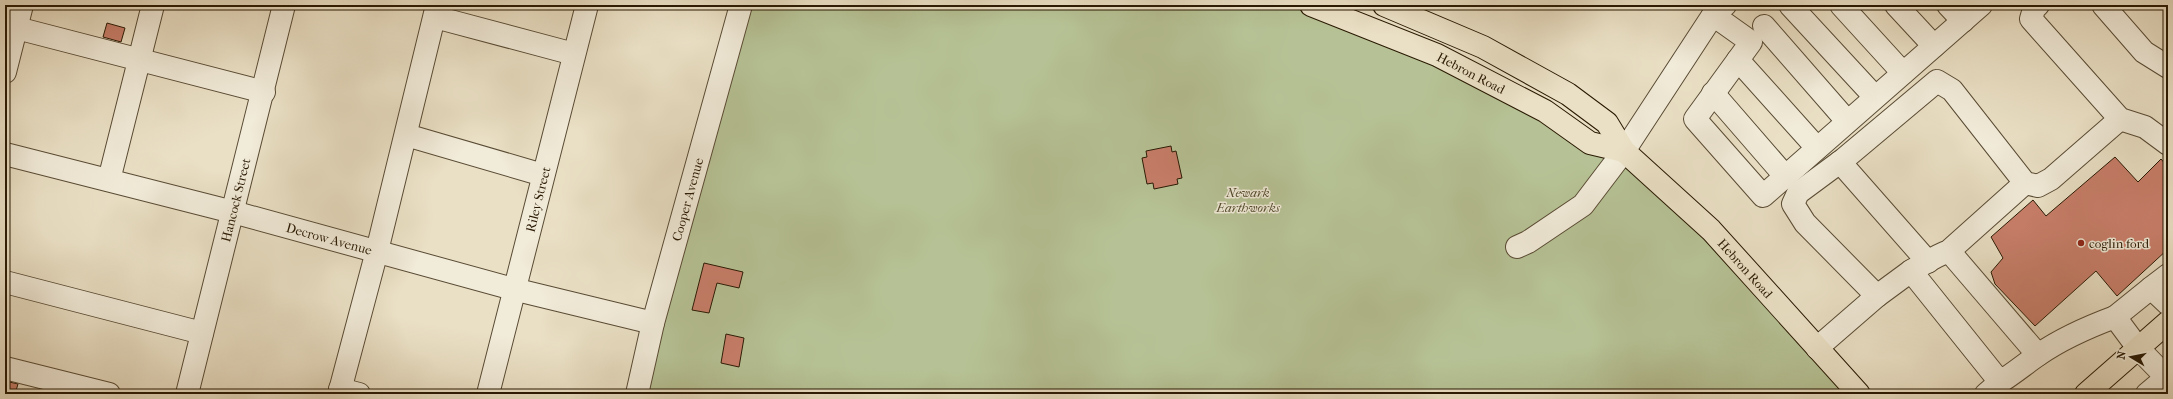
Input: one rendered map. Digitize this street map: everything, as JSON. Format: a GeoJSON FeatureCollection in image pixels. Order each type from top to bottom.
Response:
{"type":"FeatureCollection","features":[{"type":"Feature","properties":{"kind":"main road","name":"Hebron Road"},"geometry":{"type":"LineString","coordinates":[[1312,5],[1437,55],[1545,110],[1590,143],[1624,151]]}},
{"type":"Feature","properties":{"kind":"main road","name":"Hebron Road"},"geometry":{"type":"LineString","coordinates":[[1384,5],[1483,47],[1568,94],[1607,123],[1624,151],[1710,230],[1859,394]]}},
{"type":"Feature","properties":{"kind":"main road"},"geometry":{"type":"LineString","coordinates":[[2086,394],[2168,322]]}},
{"type":"Feature","properties":{"kind":"street"},"geometry":{"type":"LineString","coordinates":[[5,72],[10,27],[22,5]]}},
{"type":"Feature","properties":{"kind":"street"},"geometry":{"type":"LineString","coordinates":[[109,180],[153,5]]}},
{"type":"Feature","properties":{"kind":"street","name":"Hancock Street"},"geometry":{"type":"LineString","coordinates":[[187,394],[264,92],[284,5]]}},
{"type":"Feature","properties":{"kind":"street","name":"Riley Street"},"geometry":{"type":"LineString","coordinates":[[488,394],[587,5]]}},
{"type":"Feature","properties":{"kind":"street","name":"Cooper Avenue"},"geometry":{"type":"LineString","coordinates":[[637,394],[653,324],[741,5]]}},
{"type":"Feature","properties":{"kind":"street"},"geometry":{"type":"LineString","coordinates":[[1780,5],[1694,119],[1763,196],[1981,5]]}},
{"type":"Feature","properties":{"kind":"street"},"geometry":{"type":"LineString","coordinates":[[1790,5],[1875,97]]}},
{"type":"Feature","properties":{"kind":"street"},"geometry":{"type":"LineString","coordinates":[[1841,5],[1903,73]]}},
{"type":"Feature","properties":{"kind":"street"},"geometry":{"type":"LineString","coordinates":[[1896,5],[1934,46]]}},
{"type":"Feature","properties":{"kind":"street"},"geometry":{"type":"LineString","coordinates":[[1948,5],[1963,21]]}},
{"type":"Feature","properties":{"kind":"street"},"geometry":{"type":"LineString","coordinates":[[2038,5],[2034,9],[2031,19],[2120,119],[2145,127],[2168,144]]}},
{"type":"Feature","properties":{"kind":"street"},"geometry":{"type":"LineString","coordinates":[[2103,5],[2144,52],[2168,67]]}},
{"type":"Feature","properties":{"kind":"street"},"geometry":{"type":"LineString","coordinates":[[1517,247],[1528,242],[1583,205],[1624,151],[1719,10],[1757,34],[1847,121]]}},
{"type":"Feature","properties":{"kind":"street"},"geometry":{"type":"LineString","coordinates":[[346,392],[377,251],[436,11],[574,54]]}},
{"type":"Feature","properties":{"kind":"street"},"geometry":{"type":"LineString","coordinates":[[10,27],[139,58],[264,92]]}},
{"type":"Feature","properties":{"kind":"street"},"geometry":{"type":"LineString","coordinates":[[1738,60],[1817,148]]}},
{"type":"Feature","properties":{"kind":"street"},"geometry":{"type":"LineString","coordinates":[[1877,296],[1805,223],[1793,204],[1798,193],[1840,162],[1937,81],[1952,90],[2025,183],[2038,186],[2051,179],[2120,119]]}},
{"type":"Feature","properties":{"kind":"street"},"geometry":{"type":"LineString","coordinates":[[1713,94],[1785,176]]}},
{"type":"Feature","properties":{"kind":"street"},"geometry":{"type":"LineString","coordinates":[[406,136],[543,175]]}},
{"type":"Feature","properties":{"kind":"street","name":"Decrow Avenue"},"geometry":{"type":"LineString","coordinates":[[5,154],[233,212],[514,289],[653,324]]}},
{"type":"Feature","properties":{"kind":"street"},"geometry":{"type":"LineString","coordinates":[[1840,162],[1920,267],[1993,388],[2038,355],[2091,326],[2115,317],[2168,275]]}},
{"type":"Feature","properties":{"kind":"street"},"geometry":{"type":"LineString","coordinates":[[1817,348],[1877,296],[1936,256],[1949,251],[2025,183]]}},
{"type":"Feature","properties":{"kind":"street"},"geometry":{"type":"LineString","coordinates":[[1949,251],[2038,355]]}},
{"type":"Feature","properties":{"kind":"street"},"geometry":{"type":"LineString","coordinates":[[5,282],[202,333]]}},
{"type":"Feature","properties":{"kind":"street"},"geometry":{"type":"LineString","coordinates":[[2151,288],[2168,304]]}},
{"type":"Feature","properties":{"kind":"street"},"geometry":{"type":"LineString","coordinates":[[2115,317],[2138,348],[2167,371],[2147,394]]}},
{"type":"Feature","properties":{"kind":"street"},"geometry":{"type":"LineString","coordinates":[[5,368],[109,394]]}},
{"type":"Feature","properties":{"kind":"green space","name":"Newark Earthworks"},"geometry":{"type":"Polygon","coordinates":[[[741,5],[1309,5],[1624,151],[1859,394],[637,394],[741,5]]]}},
{"type":"Feature","properties":{"kind":"building"},"geometry":{"type":"Polygon","coordinates":[[[107,23],[125,28],[121,42],[103,37],[107,23]]]}},
{"type":"Feature","properties":{"kind":"building"},"geometry":{"type":"Polygon","coordinates":[[[1171,146],[1172,152],[1176,151],[1182,178],[1177,179],[1178,184],[1154,189],[1153,183],[1147,184],[1142,158],[1147,157],[1146,151],[1171,146]]]}},
{"type":"Feature","properties":{"kind":"building","name":"coglin ford"},"geometry":{"type":"Polygon","coordinates":[[[2115,157],[2138,182],[2161,159],[2168,167],[2168,249],[2117,296],[2096,271],[2035,326],[1995,284],[1991,272],[2003,258],[1991,237],[2033,200],[2046,216],[2115,157]]]}},
{"type":"Feature","properties":{"kind":"building"},"geometry":{"type":"Polygon","coordinates":[[[704,263],[743,272],[739,288],[717,283],[709,313],[692,310],[704,263]]]}},
{"type":"Feature","properties":{"kind":"building"},"geometry":{"type":"Polygon","coordinates":[[[726,334],[744,338],[739,367],[721,363],[726,334]]]}},
{"type":"Feature","properties":{"kind":"building"},"geometry":{"type":"Polygon","coordinates":[[[5,381],[18,384],[15,394],[5,394],[5,381]]]}},
{"type":"Feature","properties":{"kind":"place","name":"coglin ford"},"geometry":{"type":"Point","coordinates":[2081,243]}}]}
